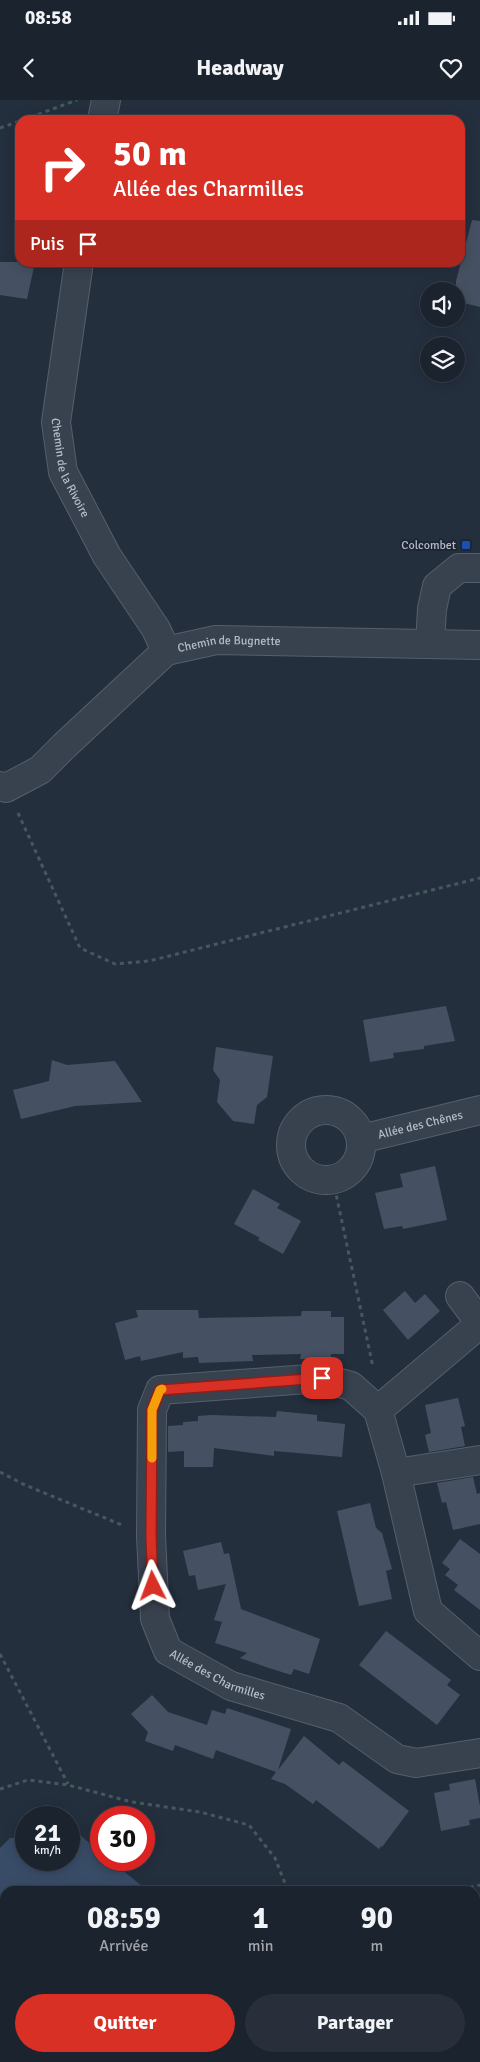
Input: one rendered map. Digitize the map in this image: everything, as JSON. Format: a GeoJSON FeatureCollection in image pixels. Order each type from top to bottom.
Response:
{"type":"FeatureCollection","features":[{"type":"Feature","properties":{"kind":"street"},"geometry":{"type":"LineString","coordinates":[[103,115],[106,100]]}},
{"type":"Feature","properties":{"kind":"street","name":"Chemin de la Rivoire"},"geometry":{"type":"LineString","coordinates":[[78,267],[56,422],[63,472],[107,556],[156,629],[166,651]]}},
{"type":"Feature","properties":{"kind":"street"},"geometry":{"type":"LineString","coordinates":[[430,644],[432,609],[436,586],[458,568],[480,568]]}},
{"type":"Feature","properties":{"kind":"street","name":"Chemin de Bugnette"},"geometry":{"type":"LineString","coordinates":[[3,787],[40,770],[166,651],[216,640],[480,644]]}},
{"type":"Feature","properties":{"kind":"street","name":"Allée des Chênes"},"geometry":{"type":"LineString","coordinates":[[330,1110],[345,1114],[354,1123],[361,1139],[360,1157],[355,1167],[348,1173],[333,1180],[324,1181],[304,1173],[292,1158],[290,1140],[299,1121],[315,1111],[330,1110]]}},
{"type":"Feature","properties":{"kind":"street","name":"Allée des Chênes"},"geometry":{"type":"LineString","coordinates":[[361,1139],[480,1110]]}},
{"type":"Feature","properties":{"kind":"street"},"geometry":{"type":"LineString","coordinates":[[460,1296],[480,1324],[378,1410],[396,1473],[428,1611],[480,1656]]}},
{"type":"Feature","properties":{"kind":"street","name":"Allée des Charmilles"},"geometry":{"type":"LineString","coordinates":[[378,1410],[351,1386],[322,1378],[160,1390],[152,1410],[151,1536],[155,1619],[168,1651],[231,1686],[339,1718],[397,1759],[416,1764],[480,1753]]}},
{"type":"Feature","properties":{"kind":"street"},"geometry":{"type":"LineString","coordinates":[[396,1473],[480,1460]]}},
{"type":"Feature","properties":{"kind":"path"},"geometry":{"type":"LineString","coordinates":[[35,115],[77,100]]}},
{"type":"Feature","properties":{"kind":"path"},"geometry":{"type":"LineString","coordinates":[[0,128],[15,122]]}},
{"type":"Feature","properties":{"kind":"path"},"geometry":{"type":"LineString","coordinates":[[3,787],[80,948],[115,964],[149,961],[480,878]]}},
{"type":"Feature","properties":{"kind":"path"},"geometry":{"type":"LineString","coordinates":[[333,1180],[372,1364],[378,1410]]}},
{"type":"Feature","properties":{"kind":"path"},"geometry":{"type":"LineString","coordinates":[[0,1472],[25,1485],[151,1536]]}},
{"type":"Feature","properties":{"kind":"path"},"geometry":{"type":"LineString","coordinates":[[0,1654],[68,1785]]}},
{"type":"Feature","properties":{"kind":"path"},"geometry":{"type":"LineString","coordinates":[[0,1789],[28,1780],[68,1785],[132,1802],[200,1812],[249,1825],[275,1858],[286,1886]]}},
{"type":"Feature","properties":{"kind":"water"},"geometry":{"type":"Polygon","coordinates":[[[80,1835],[90,1844],[90,1871],[123,1871],[142,1886],[0,1886],[0,1848],[10,1838],[15,1838],[15,1871],[80,1871],[80,1835]]]}},
{"type":"Feature","properties":{"kind":"building"},"geometry":{"type":"Polygon","coordinates":[[[472,220],[480,221],[480,307],[465,303],[465,282],[456,282],[460,267],[465,267],[465,247],[472,220]]]}},
{"type":"Feature","properties":{"kind":"building"},"geometry":{"type":"Polygon","coordinates":[[[0,262],[15,262],[15,267],[34,267],[27,299],[0,295],[0,262]]]}},
{"type":"Feature","properties":{"kind":"building"},"geometry":{"type":"Polygon","coordinates":[[[446,1006],[455,1041],[424,1046],[424,1049],[393,1053],[394,1058],[370,1062],[363,1020],[446,1006]]]}},
{"type":"Feature","properties":{"kind":"building"},"geometry":{"type":"Polygon","coordinates":[[[216,1047],[273,1056],[267,1097],[257,1105],[254,1124],[233,1121],[217,1102],[220,1080],[213,1070],[216,1047]]]}},
{"type":"Feature","properties":{"kind":"building"},"geometry":{"type":"Polygon","coordinates":[[[52,1060],[67,1065],[115,1061],[142,1102],[75,1106],[21,1119],[13,1090],[49,1081],[52,1060]]]}},
{"type":"Feature","properties":{"kind":"building"},"geometry":{"type":"Polygon","coordinates":[[[435,1166],[447,1220],[403,1229],[402,1226],[384,1229],[375,1193],[403,1187],[400,1174],[435,1166]]]}},
{"type":"Feature","properties":{"kind":"building"},"geometry":{"type":"Polygon","coordinates":[[[253,1189],[280,1204],[277,1208],[301,1221],[283,1254],[258,1240],[260,1238],[234,1224],[253,1189]]]}},
{"type":"Feature","properties":{"kind":"building"},"geometry":{"type":"Polygon","coordinates":[[[405,1291],[415,1303],[425,1294],[440,1311],[408,1340],[383,1310],[405,1291]]]}},
{"type":"Feature","properties":{"kind":"building"},"geometry":{"type":"Polygon","coordinates":[[[136,1310],[198,1310],[199,1318],[301,1316],[302,1311],[331,1311],[331,1317],[344,1317],[344,1354],[331,1354],[331,1359],[300,1359],[301,1354],[252,1355],[253,1361],[199,1363],[198,1357],[183,1358],[183,1352],[141,1361],[140,1356],[125,1360],[115,1323],[138,1317],[136,1310]]]}},
{"type":"Feature","properties":{"kind":"building"},"geometry":{"type":"Polygon","coordinates":[[[458,1398],[465,1426],[461,1427],[465,1446],[429,1452],[425,1435],[431,1433],[425,1405],[458,1398]]]}},
{"type":"Feature","properties":{"kind":"building"},"geometry":{"type":"Polygon","coordinates":[[[277,1411],[317,1415],[317,1421],[345,1424],[342,1457],[274,1451],[274,1456],[214,1448],[213,1467],[184,1467],[184,1451],[168,1452],[168,1426],[198,1421],[198,1416],[276,1417],[277,1411]]]}},
{"type":"Feature","properties":{"kind":"building"},"geometry":{"type":"Polygon","coordinates":[[[473,1477],[477,1494],[480,1493],[480,1524],[453,1530],[446,1502],[442,1503],[437,1483],[473,1477]]]}},
{"type":"Feature","properties":{"kind":"building"},"geometry":{"type":"Polygon","coordinates":[[[370,1503],[376,1528],[382,1533],[392,1569],[386,1571],[392,1599],[359,1606],[337,1511],[370,1503]]]}},
{"type":"Feature","properties":{"kind":"building"},"geometry":{"type":"Polygon","coordinates":[[[460,1539],[480,1554],[480,1610],[454,1590],[458,1585],[445,1575],[450,1569],[442,1563],[460,1539]]]}},
{"type":"Feature","properties":{"kind":"building"},"geometry":{"type":"Polygon","coordinates":[[[221,1542],[224,1554],[229,1553],[241,1609],[320,1639],[309,1674],[294,1669],[291,1675],[266,1667],[240,1658],[247,1653],[215,1643],[222,1622],[214,1620],[226,1584],[198,1590],[195,1575],[189,1576],[183,1551],[221,1542]]]}},
{"type":"Feature","properties":{"kind":"building"},"geometry":{"type":"Polygon","coordinates":[[[386,1631],[451,1680],[447,1685],[460,1695],[437,1725],[359,1665],[386,1631]]]}},
{"type":"Feature","properties":{"kind":"building"},"geometry":{"type":"Polygon","coordinates":[[[152,1695],[168,1712],[207,1725],[212,1710],[225,1714],[227,1708],[291,1729],[278,1770],[304,1736],[339,1765],[343,1761],[409,1811],[379,1849],[316,1800],[313,1804],[285,1784],[271,1779],[276,1772],[216,1750],[213,1759],[175,1745],[173,1751],[145,1741],[148,1732],[131,1714],[152,1695]]]}},
{"type":"Feature","properties":{"kind":"building"},"geometry":{"type":"Polygon","coordinates":[[[475,1779],[480,1806],[480,1818],[469,1820],[470,1825],[441,1831],[434,1793],[450,1790],[449,1784],[475,1779]]]}},
{"type":"Feature","properties":{"kind":"slow traffic"},"geometry":{"type":"LineString","coordinates":[[152,1458],[152,1410],[162,1389]]}},
{"type":"Feature","properties":{"kind":"place","name":"Colcombet"},"geometry":{"type":"Point","coordinates":[466,545]}},
{"type":"Feature","properties":{"kind":"route"},"geometry":{"type":"LineString","coordinates":[[153,1586],[151,1536],[152,1410],[160,1390],[322,1378]]}}]}
